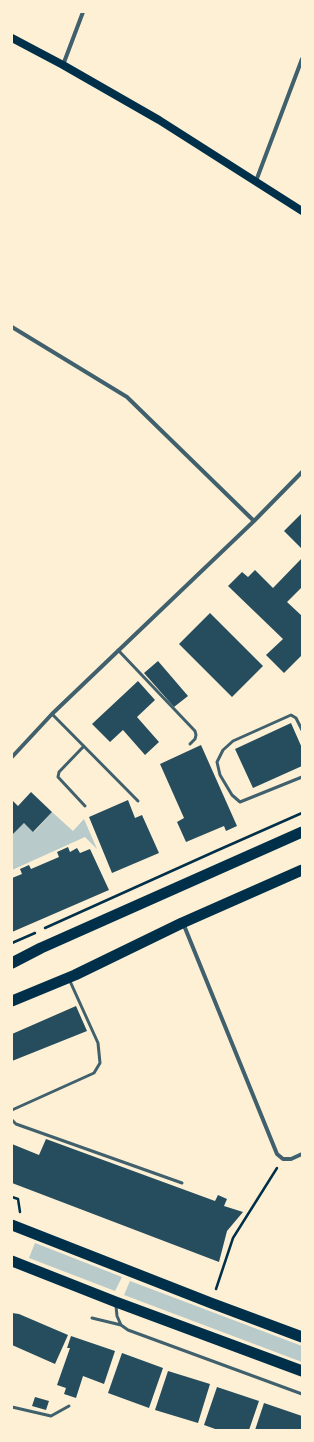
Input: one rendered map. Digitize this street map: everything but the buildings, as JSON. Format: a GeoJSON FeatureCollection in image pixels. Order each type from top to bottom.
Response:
{"type":"FeatureCollection","features":[{"type":"Feature","properties":{"kind":"highway"},"geometry":{"type":"LineString","coordinates":[[12,963],[42,948],[302,832]]}},
{"type":"Feature","properties":{"kind":"highway"},"geometry":{"type":"LineString","coordinates":[[12,1001],[302,870]]}},
{"type":"Feature","properties":{"kind":"highway"},"geometry":{"type":"LineString","coordinates":[[12,1225],[212,1303],[302,1336]]}},
{"type":"Feature","properties":{"kind":"highway"},"geometry":{"type":"LineString","coordinates":[[12,1260],[116,1302],[302,1371]]}},
{"type":"Feature","properties":{"kind":"main road"},"geometry":{"type":"LineString","coordinates":[[12,38],[63,65],[159,120],[302,211]]}},
{"type":"Feature","properties":{"kind":"street"},"geometry":{"type":"LineString","coordinates":[[63,65],[83,12]]}},
{"type":"Feature","properties":{"kind":"street"},"geometry":{"type":"LineString","coordinates":[[256,181],[302,59]]}},
{"type":"Feature","properties":{"kind":"street"},"geometry":{"type":"LineString","coordinates":[[12,327],[127,397],[254,520]]}},
{"type":"Feature","properties":{"kind":"street"},"geometry":{"type":"LineString","coordinates":[[12,757],[52,714],[302,472]]}},
{"type":"Feature","properties":{"kind":"street"},"geometry":{"type":"LineString","coordinates":[[182,923],[277,1154],[282,1159],[291,1159],[302,1154]]}},
{"type":"Feature","properties":{"kind":"lane"},"geometry":{"type":"LineString","coordinates":[[118,650],[195,731],[195,738],[190,744]]}},
{"type":"Feature","properties":{"kind":"lane"},"geometry":{"type":"LineString","coordinates":[[52,714],[138,801]]}},
{"type":"Feature","properties":{"kind":"lane"},"geometry":{"type":"LineString","coordinates":[[302,730],[296,718],[291,715],[233,741],[223,750],[217,762],[220,775],[232,795],[240,802],[302,777]]}},
{"type":"Feature","properties":{"kind":"lane"},"geometry":{"type":"LineString","coordinates":[[84,746],[59,772],[58,777],[85,806]]}},
{"type":"Feature","properties":{"kind":"lane"},"geometry":{"type":"LineString","coordinates":[[12,1110],[94,1073],[100,1063],[98,1043],[68,977]]}},
{"type":"Feature","properties":{"kind":"lane"},"geometry":{"type":"LineString","coordinates":[[12,1120],[16,1124],[182,1183]]}},
{"type":"Feature","properties":{"kind":"lane"},"geometry":{"type":"LineString","coordinates":[[116,1302],[117,1316],[121,1325]]}},
{"type":"Feature","properties":{"kind":"lane"},"geometry":{"type":"LineString","coordinates":[[92,1318],[121,1325],[128,1330],[302,1394]]}},
{"type":"Feature","properties":{"kind":"lane"},"geometry":{"type":"LineString","coordinates":[[12,1407],[51,1416],[70,1406]]}},
{"type":"Feature","properties":{"kind":"path"},"geometry":{"type":"LineString","coordinates":[[43,929],[302,813]]}},
{"type":"Feature","properties":{"kind":"path"},"geometry":{"type":"LineString","coordinates":[[12,944],[36,932]]}},
{"type":"Feature","properties":{"kind":"path"},"geometry":{"type":"LineString","coordinates":[[212,1303],[233,1238],[282,1159]]}},
{"type":"Feature","properties":{"kind":"path"},"geometry":{"type":"LineString","coordinates":[[12,1197],[18,1199],[19,1210]]}},
{"type":"Feature","properties":{"kind":"shaded area"},"geometry":{"type":"Polygon","coordinates":[[[52,812],[73,831],[84,819],[97,849],[85,837],[12,870],[12,835],[24,823],[34,832],[52,812]]]}},
{"type":"Feature","properties":{"kind":"shaded area"},"geometry":{"type":"Polygon","coordinates":[[[35,1243],[122,1277],[115,1291],[29,1258],[35,1243]]]}},
{"type":"Feature","properties":{"kind":"shaded area"},"geometry":{"type":"Polygon","coordinates":[[[130,1281],[302,1346],[302,1362],[124,1295],[130,1281]]]}}]}
